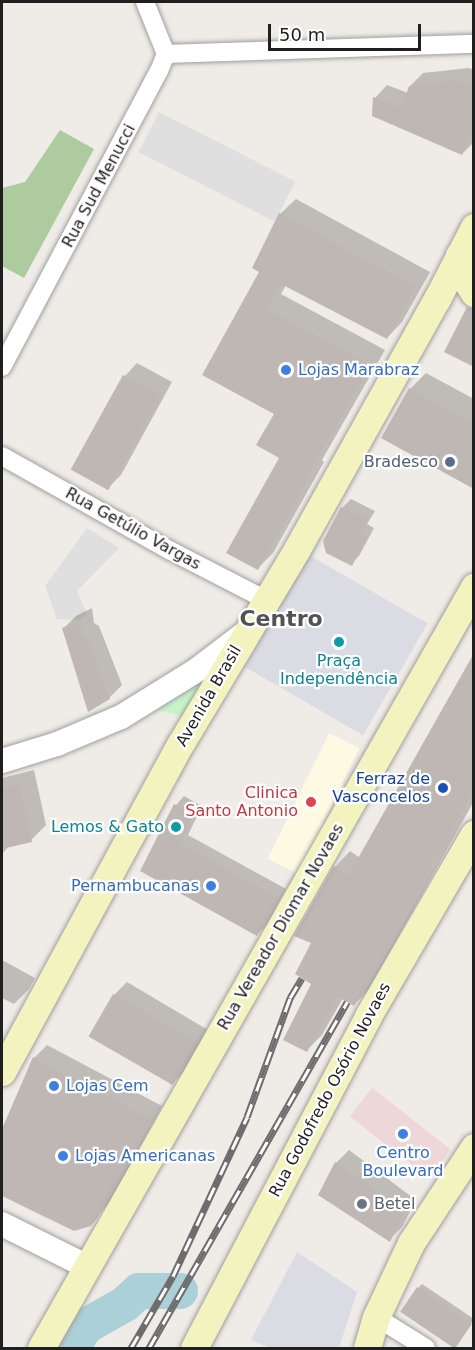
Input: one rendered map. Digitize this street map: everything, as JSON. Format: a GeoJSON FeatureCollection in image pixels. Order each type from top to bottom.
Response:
{"type":"FeatureCollection","features":[{"type":"Feature","properties":{"kind":"main road","name":"Avenida Brasil"},"geometry":{"type":"LineString","coordinates":[[2,1072],[181,743],[266,600],[437,299],[474,227]]}},
{"type":"Feature","properties":{"kind":"main road"},"geometry":{"type":"LineString","coordinates":[[437,299],[474,293],[465,277],[459,255]]}},
{"type":"Feature","properties":{"kind":"main road","name":"Rua Vereador Diomar Novaes"},"geometry":{"type":"LineString","coordinates":[[41,1348],[474,587]]}},
{"type":"Feature","properties":{"kind":"main road","name":"Rua Godofredo Osório Novaes"},"geometry":{"type":"LineString","coordinates":[[194,1348],[368,1016],[472,842]]}},
{"type":"Feature","properties":{"kind":"main road"},"geometry":{"type":"LineString","coordinates":[[367,1348],[376,1317],[411,1244],[474,1147]]}},
{"type":"Feature","properties":{"kind":"street"},"geometry":{"type":"LineString","coordinates":[[145,2],[166,54],[474,44]]}},
{"type":"Feature","properties":{"kind":"street","name":"Rua Sud Menucci"},"geometry":{"type":"LineString","coordinates":[[2,367],[148,95],[166,54]]}},
{"type":"Feature","properties":{"kind":"street","name":"Rua Getúlio Vargas"},"geometry":{"type":"LineString","coordinates":[[2,456],[169,550],[266,600]]}},
{"type":"Feature","properties":{"kind":"street"},"geometry":{"type":"LineString","coordinates":[[2,761],[57,744],[121,717],[194,672],[247,632]]}},
{"type":"Feature","properties":{"kind":"street"},"geometry":{"type":"LineString","coordinates":[[2,1224],[86,1266]]}},
{"type":"Feature","properties":{"kind":"street"},"geometry":{"type":"LineString","coordinates":[[376,1317],[426,1348]]}},
{"type":"Feature","properties":{"kind":"shaded area"},"geometry":{"type":"Polygon","coordinates":[[[159,112],[295,181],[275,222],[139,152],[159,112]]]}},
{"type":"Feature","properties":{"kind":"shaded area"},"geometry":{"type":"Polygon","coordinates":[[[87,528],[119,548],[77,591],[87,614],[80,620],[57,619],[45,586],[87,528]]]}},
{"type":"Feature","properties":{"kind":"shaded area","name":"Praça Independência"},"geometry":{"type":"Polygon","coordinates":[[[309,555],[428,624],[363,735],[244,667],[309,555]]]}},
{"type":"Feature","properties":{"kind":"shaded area","name":"Clinica Santo Antonio"},"geometry":{"type":"Polygon","coordinates":[[[329,733],[360,748],[298,874],[268,859],[329,733]]]}},
{"type":"Feature","properties":{"kind":"shaded area","name":"Centro Boulevard"},"geometry":{"type":"Polygon","coordinates":[[[372,1088],[451,1150],[429,1178],[350,1116],[372,1088]]]}},
{"type":"Feature","properties":{"kind":"shaded area"},"geometry":{"type":"Polygon","coordinates":[[[297,1252],[357,1292],[339,1348],[270,1348],[251,1340],[297,1252]]]}},
{"type":"Feature","properties":{"kind":"green space"},"geometry":{"type":"Polygon","coordinates":[[[60,130],[94,149],[24,278],[2,266],[2,188],[25,182],[60,130]]]}},
{"type":"Feature","properties":{"kind":"green space"},"geometry":{"type":"Polygon","coordinates":[[[207,674],[183,716],[156,710],[207,674]]]}},
{"type":"Feature","properties":{"kind":"building"},"geometry":{"type":"Polygon","coordinates":[[[456,80],[474,88],[474,126],[462,155],[372,116],[373,97],[402,107],[409,86],[456,80]]]}},
{"type":"Feature","properties":{"kind":"building"},"geometry":{"type":"Polygon","coordinates":[[[279,213],[416,287],[387,339],[281,284],[267,309],[371,366],[307,476],[310,477],[258,570],[226,553],[279,458],[256,445],[274,414],[202,375],[259,272],[252,268],[279,213]]]}},
{"type":"Feature","properties":{"kind":"building"},"geometry":{"type":"Polygon","coordinates":[[[467,307],[474,309],[474,367],[444,352],[467,307]]]}},
{"type":"Feature","properties":{"kind":"building"},"geometry":{"type":"Polygon","coordinates":[[[123,375],[161,396],[108,490],[71,469],[123,375]]]}},
{"type":"Feature","properties":{"kind":"building","name":"Bradesco"},"geometry":{"type":"Polygon","coordinates":[[[409,388],[474,424],[474,489],[381,438],[409,388]]]}},
{"type":"Feature","properties":{"kind":"building"},"geometry":{"type":"Polygon","coordinates":[[[341,507],[368,519],[360,532],[367,537],[352,566],[326,553],[323,541],[341,507]]]}},
{"type":"Feature","properties":{"kind":"building"},"geometry":{"type":"Polygon","coordinates":[[[80,620],[82,635],[87,638],[110,699],[88,712],[62,628],[80,620]]]}},
{"type":"Feature","properties":{"kind":"building","name":"Ferraz de Vasconcelos"},"geometry":{"type":"Polygon","coordinates":[[[474,653],[474,790],[354,1006],[338,997],[307,1052],[283,1040],[311,984],[295,974],[311,943],[294,936],[334,866],[348,876],[474,653]]]}},
{"type":"Feature","properties":{"kind":"building"},"geometry":{"type":"Polygon","coordinates":[[[19,784],[32,842],[2,849],[2,789],[19,784]]]}},
{"type":"Feature","properties":{"kind":"building","name":"Pernambucanas"},"geometry":{"type":"Polygon","coordinates":[[[174,804],[194,815],[180,844],[279,898],[257,936],[140,871],[174,804]]]}},
{"type":"Feature","properties":{"kind":"building"},"geometry":{"type":"Polygon","coordinates":[[[113,994],[197,1042],[173,1085],[89,1036],[113,994]]]}},
{"type":"Feature","properties":{"kind":"building"},"geometry":{"type":"Polygon","coordinates":[[[33,1057],[150,1119],[98,1217],[91,1226],[74,1231],[2,1196],[2,1129],[33,1057]]]}},
{"type":"Feature","properties":{"kind":"building","name":"Betel"},"geometry":{"type":"Polygon","coordinates":[[[335,1162],[404,1213],[390,1242],[318,1195],[335,1162]]]}},
{"type":"Feature","properties":{"kind":"building"},"geometry":{"type":"Polygon","coordinates":[[[417,1287],[472,1324],[454,1348],[400,1312],[417,1287]]]}},
{"type":"Feature","properties":{"kind":"waterway"},"geometry":{"type":"LineString","coordinates":[[71,1348],[86,1326],[125,1304],[139,1291],[180,1291]]}},
{"type":"Feature","properties":{"kind":"railway"},"geometry":{"type":"LineString","coordinates":[[131,1348],[173,1276],[247,1117],[290,998],[302,978]]}},
{"type":"Feature","properties":{"kind":"railway"},"geometry":{"type":"LineString","coordinates":[[149,1348],[347,1002]]}},
{"type":"Feature","properties":{"kind":"place","name":"Lojas Marabraz"},"geometry":{"type":"Point","coordinates":[286,370]}},
{"type":"Feature","properties":{"kind":"place","name":"Bradesco"},"geometry":{"type":"Point","coordinates":[450,462]}},
{"type":"Feature","properties":{"kind":"place","name":"Praça Independência"},"geometry":{"type":"Point","coordinates":[339,642]}},
{"type":"Feature","properties":{"kind":"place","name":"Ferraz de Vasconcelos"},"geometry":{"type":"Point","coordinates":[443,788]}},
{"type":"Feature","properties":{"kind":"place","name":"Clinica Santo Antonio"},"geometry":{"type":"Point","coordinates":[311,802]}},
{"type":"Feature","properties":{"kind":"place","name":"Lemos & Gato"},"geometry":{"type":"Point","coordinates":[176,827]}},
{"type":"Feature","properties":{"kind":"place","name":"Pernambucanas"},"geometry":{"type":"Point","coordinates":[211,886]}},
{"type":"Feature","properties":{"kind":"place","name":"Lojas Cem"},"geometry":{"type":"Point","coordinates":[54,1086]}},
{"type":"Feature","properties":{"kind":"place","name":"Centro Boulevard"},"geometry":{"type":"Point","coordinates":[403,1134]}},
{"type":"Feature","properties":{"kind":"place","name":"Lojas Americanas"},"geometry":{"type":"Point","coordinates":[63,1156]}},
{"type":"Feature","properties":{"kind":"place","name":"Betel"},"geometry":{"type":"Point","coordinates":[362,1204]}},
{"type":"Feature","properties":{"kind":"district","name":"Centro"},"geometry":{"type":"Point","coordinates":[281,619]}}]}
